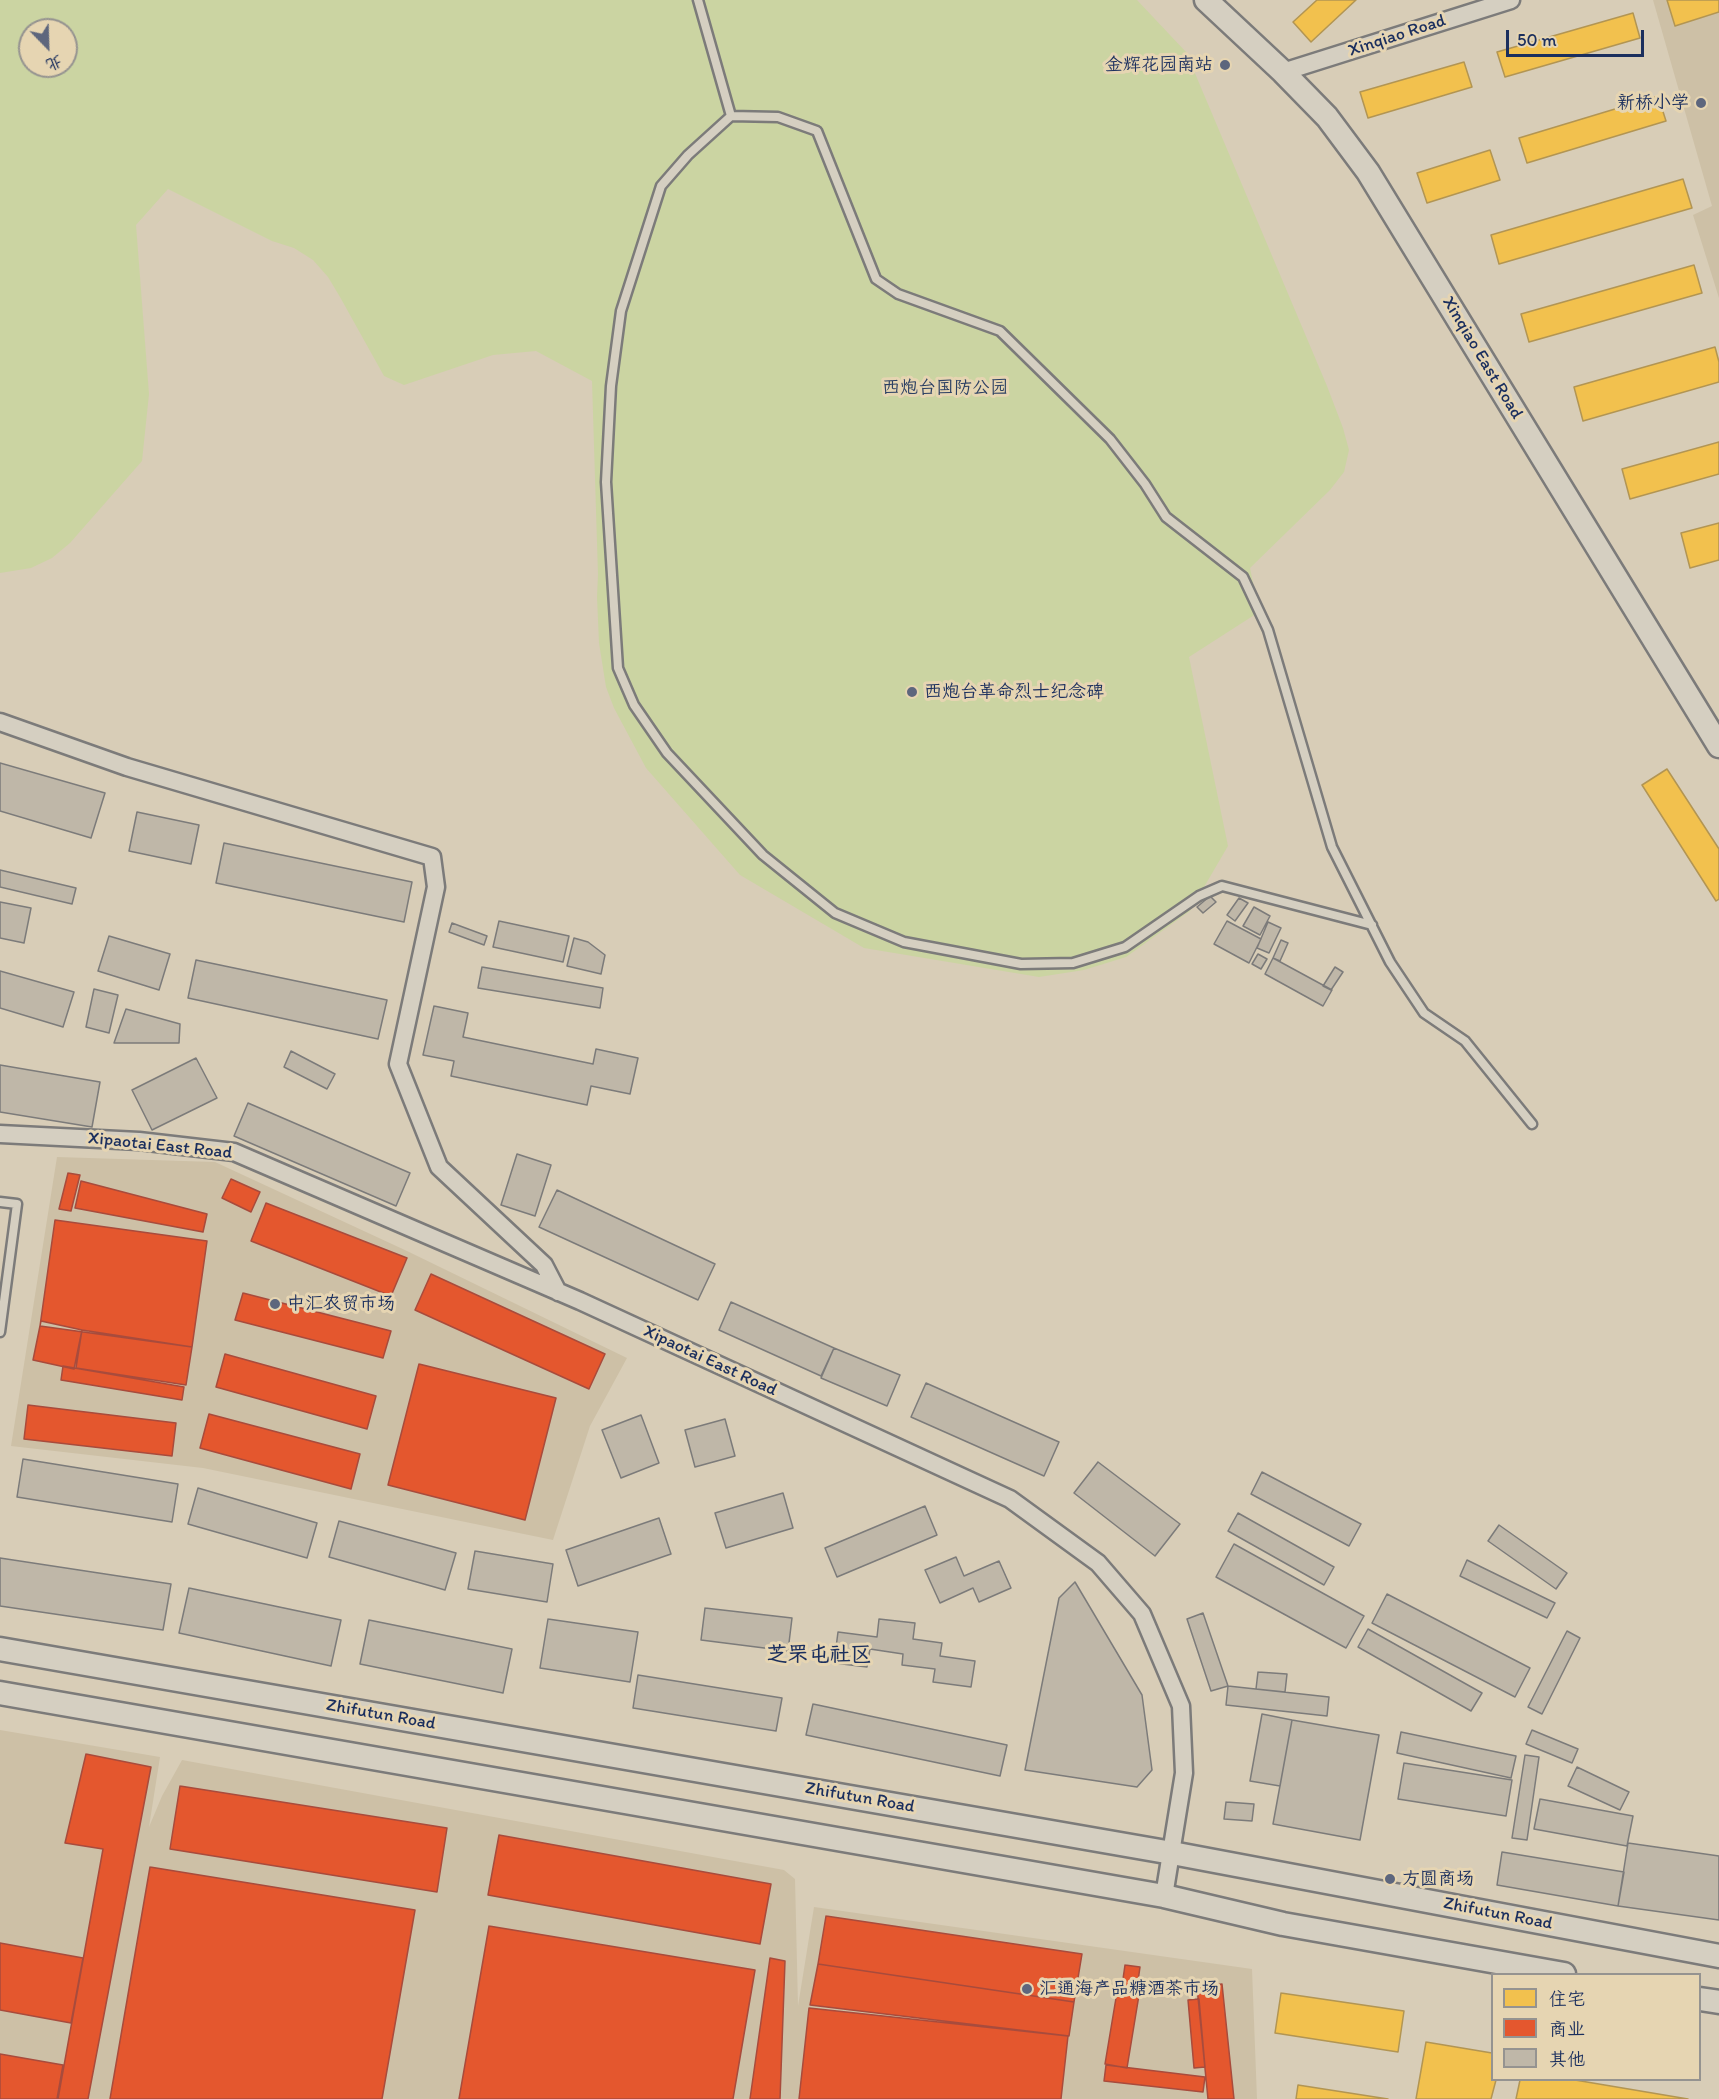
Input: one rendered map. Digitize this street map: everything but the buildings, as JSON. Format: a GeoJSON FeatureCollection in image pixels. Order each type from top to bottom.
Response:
{"type":"FeatureCollection","features":[{"type":"Feature","properties":{"kind":"main road","name":"Xinqiao East Road"},"geometry":{"type":"LineString","coordinates":[[1206,0],[1327,117],[1368,172],[1719,746]]}},
{"type":"Feature","properties":{"kind":"main road","name":"Zhifutun Road"},"geometry":{"type":"LineString","coordinates":[[0,1649],[1172,1853],[1719,1956]]}},
{"type":"Feature","properties":{"kind":"main road"},"geometry":{"type":"LineString","coordinates":[[0,1693],[1164,1896],[1283,1924],[1558,1973]]}},
{"type":"Feature","properties":{"kind":"main road"},"geometry":{"type":"LineString","coordinates":[[1701,1999],[1719,2002]]}},
{"type":"Feature","properties":{"kind":"street","name":"Xinqiao Road"},"geometry":{"type":"LineString","coordinates":[[1283,72],[1511,0]]}},
{"type":"Feature","properties":{"kind":"street"},"geometry":{"type":"LineString","coordinates":[[0,722],[127,767],[432,857],[436,888],[399,1064],[439,1167],[543,1265],[558,1292]]}},
{"type":"Feature","properties":{"kind":"street","name":"Xipaotai East Road"},"geometry":{"type":"LineString","coordinates":[[0,1134],[139,1142],[234,1152],[558,1292],[1010,1499],[1098,1563],[1142,1614],[1181,1706],[1184,1773],[1164,1896]]}},
{"type":"Feature","properties":{"kind":"lane"},"geometry":{"type":"LineString","coordinates":[[698,0],[731,116]]}},
{"type":"Feature","properties":{"kind":"lane"},"geometry":{"type":"LineString","coordinates":[[1372,925],[1221,886],[1191,902],[1125,947],[1073,963],[1021,964],[904,942],[835,913],[762,855],[667,753],[634,705],[618,668],[606,482],[611,386],[621,311],[661,186],[688,155],[731,116],[778,117],[818,132],[876,279],[898,294],[1000,331],[1110,439],[1145,484],[1166,517],[1243,577],[1268,630],[1332,846],[1372,925],[1390,962],[1424,1013],[1465,1041],[1532,1124]]}},
{"type":"Feature","properties":{"kind":"lane"},"geometry":{"type":"LineString","coordinates":[[0,1202],[17,1204],[0,1332]]}},
{"type":"Feature","properties":{"kind":"shaded area","name":"新桥小学"},"geometry":{"type":"Polygon","coordinates":[[[1653,0],[1719,0],[1719,298],[1693,215],[1712,206],[1653,0]]]}},
{"type":"Feature","properties":{"kind":"shaded area","name":"中汇农贸市场"},"geometry":{"type":"Polygon","coordinates":[[[57,1157],[215,1162],[407,1251],[627,1358],[590,1426],[553,1540],[203,1468],[11,1446],[57,1157]]]}},
{"type":"Feature","properties":{"kind":"shaded area"},"geometry":{"type":"Polygon","coordinates":[[[0,1730],[160,1757],[149,1827],[162,1796],[182,1760],[784,1870],[795,1879],[798,2006],[814,1907],[1252,1969],[1257,2099],[0,2099],[0,1730]]]}},
{"type":"Feature","properties":{"kind":"green space","name":"西炮台国防公园"},"geometry":{"type":"Polygon","coordinates":[[[0,0],[1137,0],[1186,52],[1327,386],[1349,450],[1344,472],[1330,490],[1250,568],[1259,612],[1189,657],[1228,846],[1190,911],[1126,957],[1084,970],[1039,977],[864,948],[740,875],[646,768],[614,708],[606,687],[599,643],[592,381],[536,351],[493,355],[404,385],[384,376],[328,277],[313,260],[294,248],[272,241],[168,189],[136,225],[149,394],[142,461],[70,543],[52,558],[31,568],[0,573],[0,0]]]}},
{"type":"Feature","properties":{"kind":"place","name":"金辉花园南站"},"geometry":{"type":"Point","coordinates":[1225,65]}},
{"type":"Feature","properties":{"kind":"place","name":"新桥小学"},"geometry":{"type":"Point","coordinates":[1701,103]}},
{"type":"Feature","properties":{"kind":"place","name":"西炮台革命烈士纪念碑"},"geometry":{"type":"Point","coordinates":[912,692]}},
{"type":"Feature","properties":{"kind":"place","name":"中汇农贸市场"},"geometry":{"type":"Point","coordinates":[275,1304]}},
{"type":"Feature","properties":{"kind":"place","name":"方圆商场"},"geometry":{"type":"Point","coordinates":[1390,1879]}},
{"type":"Feature","properties":{"kind":"place","name":"汇通海产品糖酒茶市场"},"geometry":{"type":"Point","coordinates":[1027,1989]}},
{"type":"Feature","properties":{"kind":"district","name":"芝罘屯社区"},"geometry":{"type":"Point","coordinates":[819,1656]}}]}
